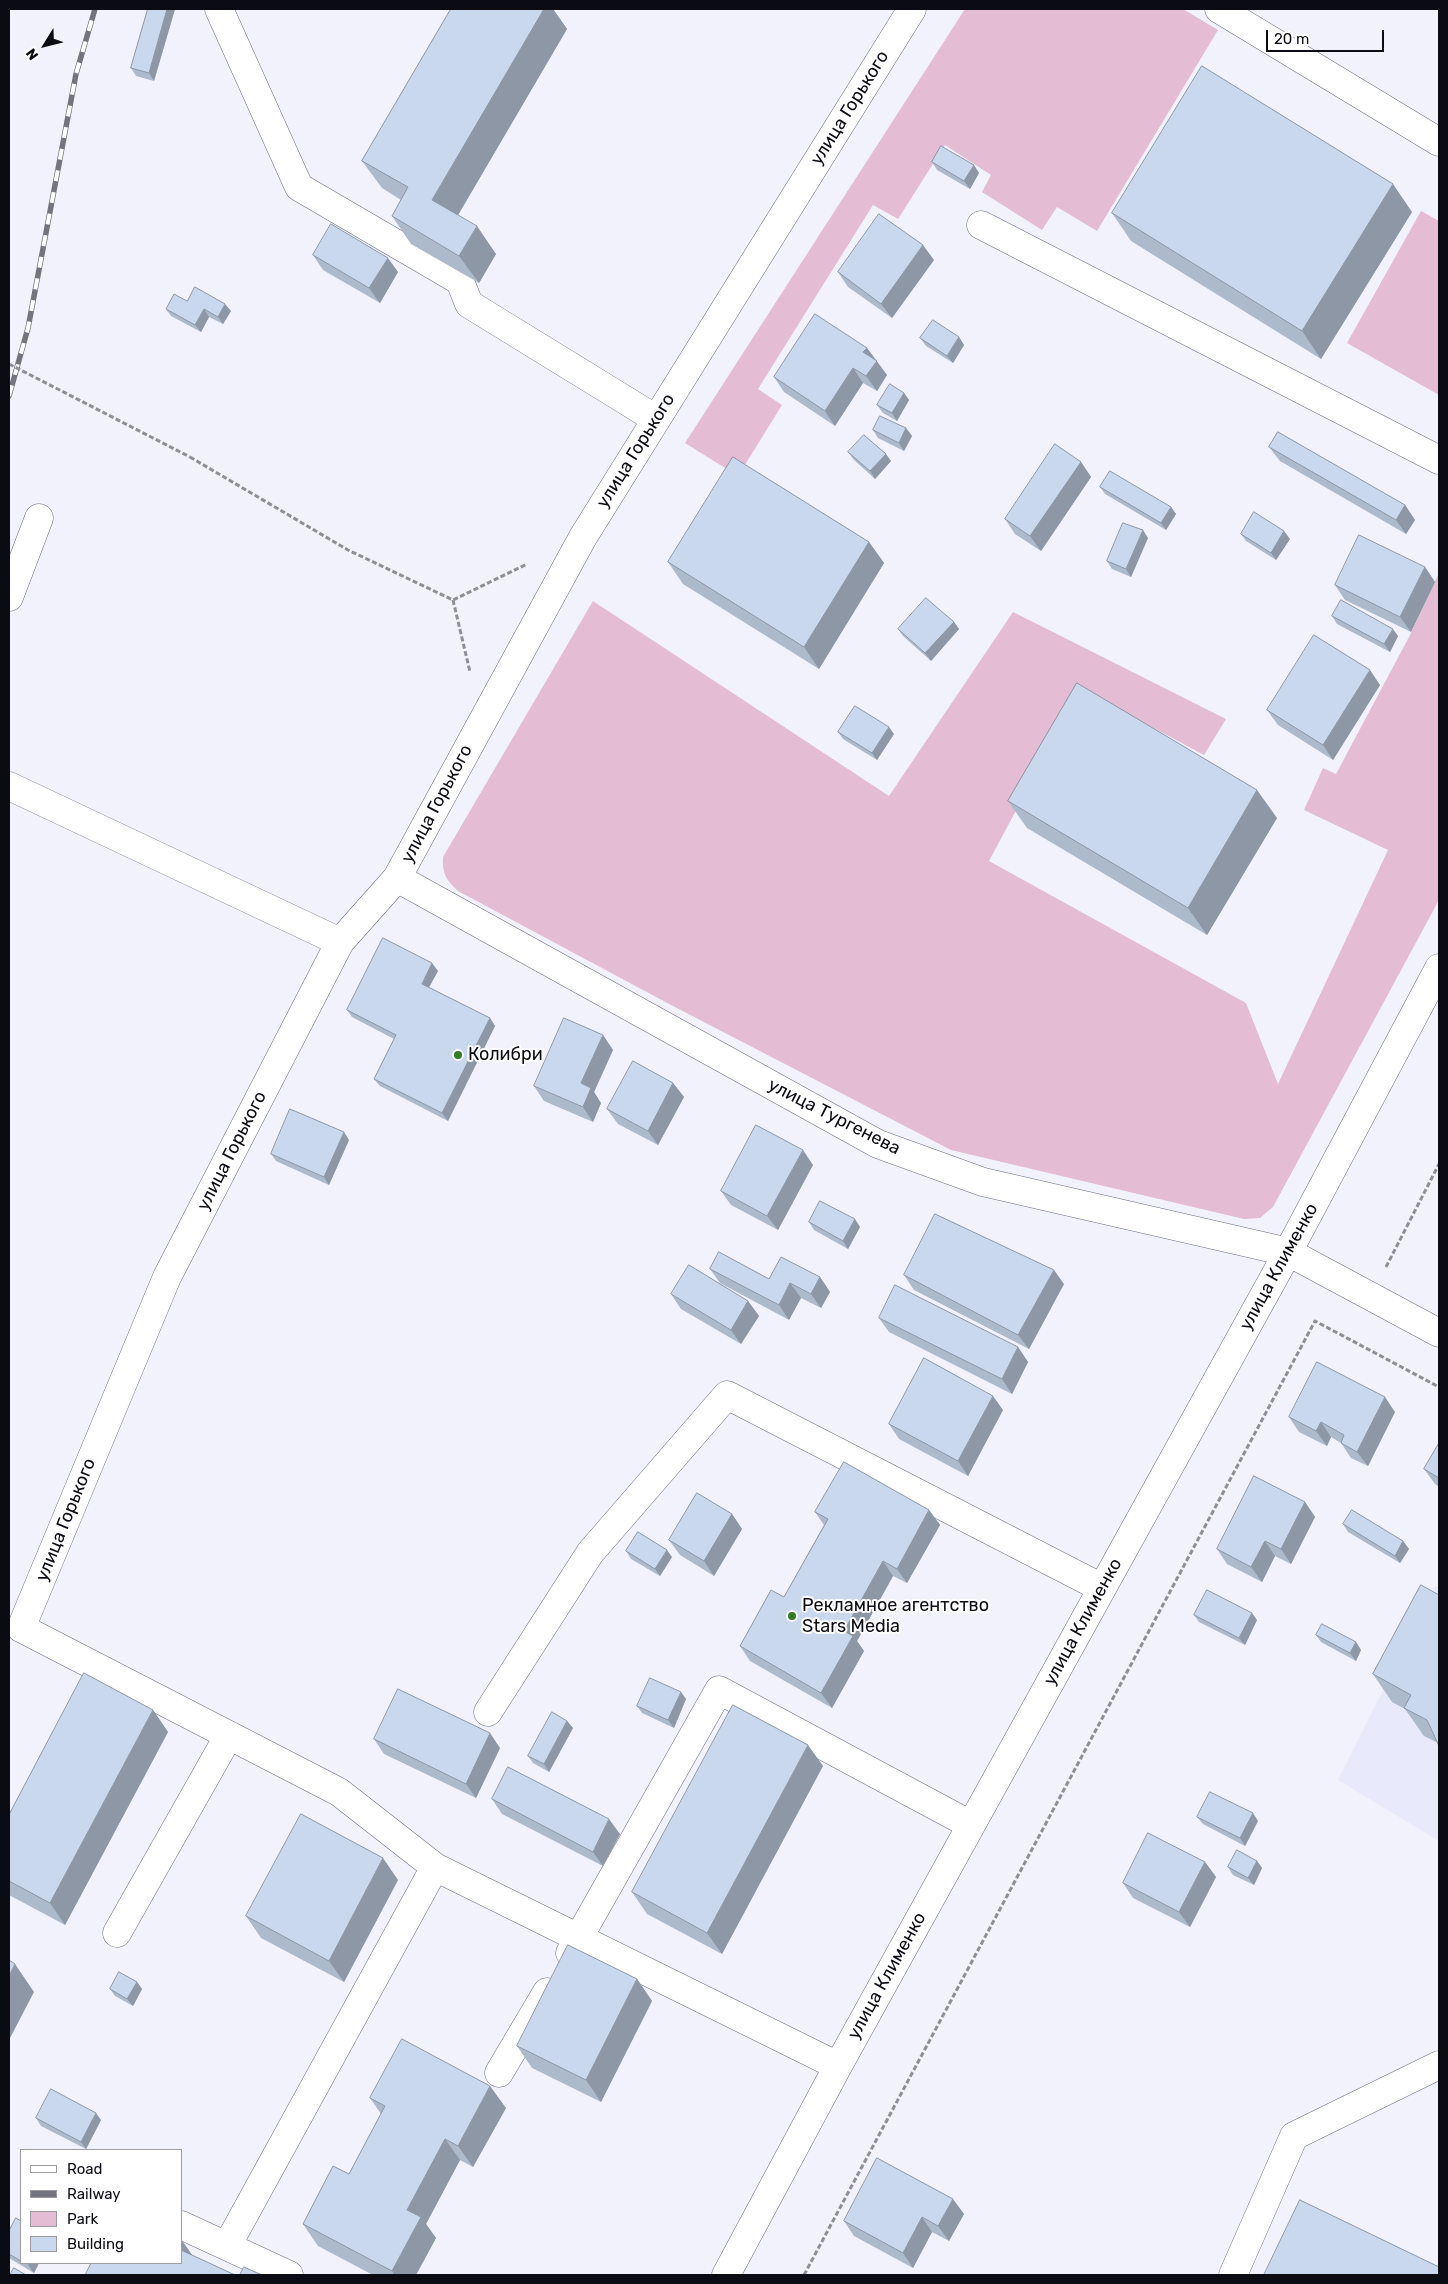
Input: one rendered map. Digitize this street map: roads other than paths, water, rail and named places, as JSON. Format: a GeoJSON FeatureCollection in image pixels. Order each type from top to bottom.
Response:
{"type":"FeatureCollection","features":[{"type":"Feature","properties":{"kind":"street"},"geometry":{"type":"LineString","coordinates":[[219,9],[298,187],[460,281],[469,304],[656,419]]}},
{"type":"Feature","properties":{"kind":"street","name":"улица Горького"},"geometry":{"type":"LineString","coordinates":[[15,1632],[166,1277],[340,942],[397,878],[480,722],[583,537],[912,9]]}},
{"type":"Feature","properties":{"kind":"street"},"geometry":{"type":"LineString","coordinates":[[1219,9],[1439,142]]}},
{"type":"Feature","properties":{"kind":"street"},"geometry":{"type":"LineString","coordinates":[[981,225],[1439,460]]}},
{"type":"Feature","properties":{"kind":"street"},"geometry":{"type":"LineString","coordinates":[[9,597],[39,518]]}},
{"type":"Feature","properties":{"kind":"street"},"geometry":{"type":"LineString","coordinates":[[9,786],[340,942]]}},
{"type":"Feature","properties":{"kind":"street","name":"улица Тургенева"},"geometry":{"type":"LineString","coordinates":[[397,878],[878,1144],[983,1182],[1288,1252],[1439,1333]]}},
{"type":"Feature","properties":{"kind":"street","name":"улица Клименко"},"geometry":{"type":"LineString","coordinates":[[726,2275],[838,2066],[1288,1252],[1439,968]]}},
{"type":"Feature","properties":{"kind":"street"},"geometry":{"type":"LineString","coordinates":[[488,1712],[590,1553],[726,1395],[1102,1588]]}},
{"type":"Feature","properties":{"kind":"street"},"geometry":{"type":"LineString","coordinates":[[15,1632],[229,1736],[339,1792],[435,1867],[838,2066]]}},
{"type":"Feature","properties":{"kind":"street"},"geometry":{"type":"LineString","coordinates":[[499,2074],[579,1938],[719,1690],[971,1825]]}},
{"type":"Feature","properties":{"kind":"street"},"geometry":{"type":"LineString","coordinates":[[117,1933],[229,1736]]}},
{"type":"Feature","properties":{"kind":"street"},"geometry":{"type":"LineString","coordinates":[[227,2246],[435,1867]]}},
{"type":"Feature","properties":{"kind":"street"},"geometry":{"type":"LineString","coordinates":[[1233,2275],[1294,2136],[1439,2065]]}},
{"type":"Feature","properties":{"kind":"street"},"geometry":{"type":"LineString","coordinates":[[182,2225],[289,2275]]}},
{"type":"Feature","properties":{"kind":"railway"},"geometry":{"type":"LineString","coordinates":[[9,396],[28,328],[76,74],[95,9]]}},
{"type":"Feature","properties":{"kind":"place","name":"Колибри"},"geometry":{"type":"Point","coordinates":[458,1055]}},
{"type":"Feature","properties":{"kind":"place","name":"Рекламное агентство Stars Media"},"geometry":{"type":"Point","coordinates":[792,1616]}}]}
